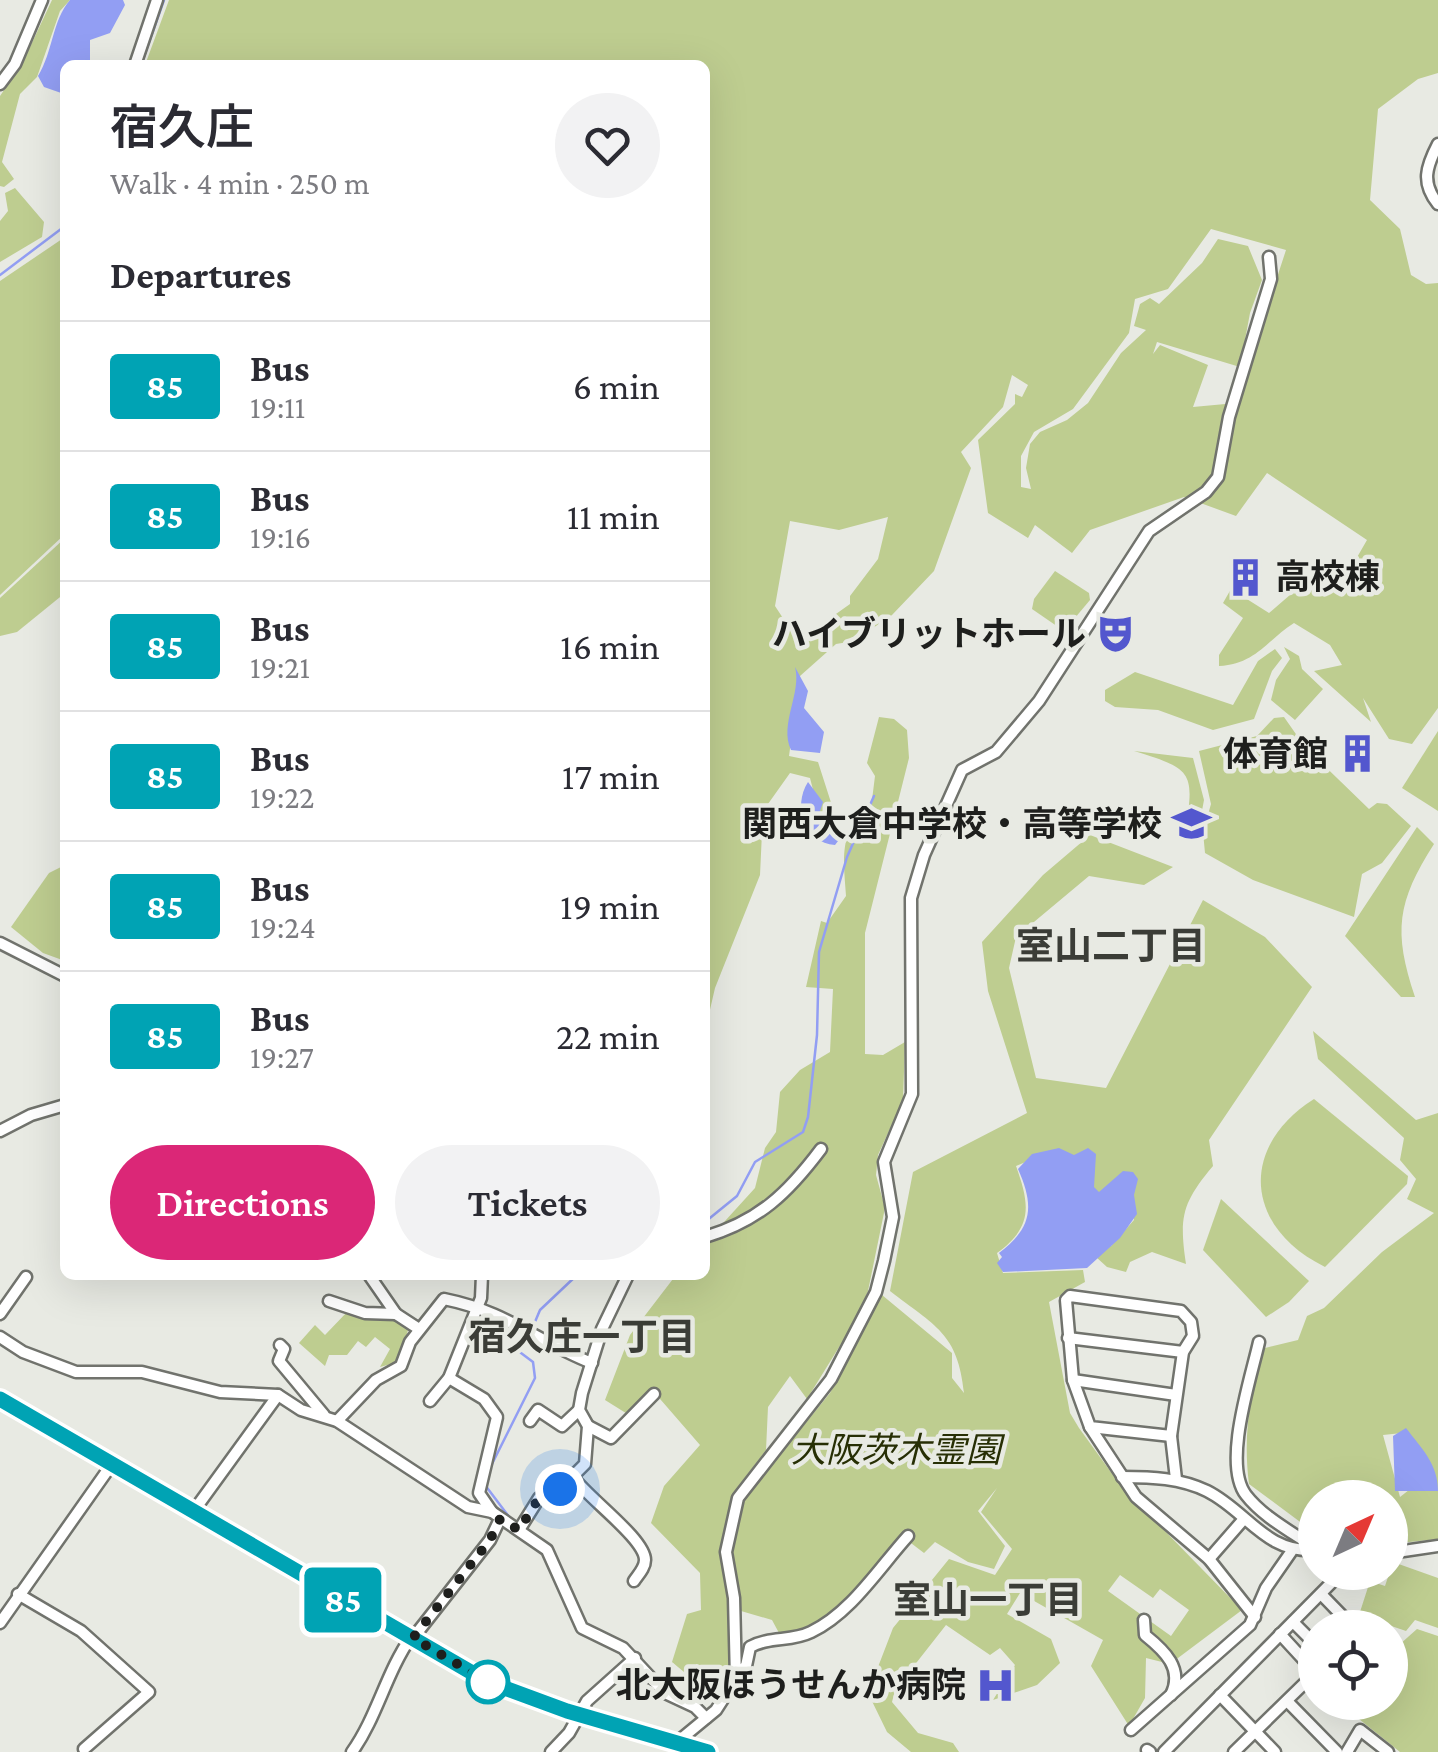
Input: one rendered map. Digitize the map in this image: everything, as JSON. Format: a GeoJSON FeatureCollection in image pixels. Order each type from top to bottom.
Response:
{"type":"FeatureCollection","features":[{"type":"Feature","properties":{"kind":"street"},"geometry":{"type":"LineString","coordinates":[[0,84],[14,64],[42,0]]}},
{"type":"Feature","properties":{"kind":"street"},"geometry":{"type":"LineString","coordinates":[[137,60],[157,0]]}},
{"type":"Feature","properties":{"kind":"street"},"geometry":{"type":"LineString","coordinates":[[1438,144],[1426,172],[1430,192],[1438,204]]}},
{"type":"Feature","properties":{"kind":"street"},"geometry":{"type":"LineString","coordinates":[[738,1673],[734,1598],[726,1552],[734,1508],[741,1492],[831,1379],[876,1292],[884,1262],[893,1216],[884,1162],[912,1094],[911,898],[924,855],[962,770],[996,752],[1039,701],[1149,532],[1206,492],[1218,478],[1225,458],[1229,417],[1270,280],[1268,257]]}},
{"type":"Feature","properties":{"kind":"street"},"geometry":{"type":"LineString","coordinates":[[0,943],[60,973]]}},
{"type":"Feature","properties":{"kind":"street"},"geometry":{"type":"LineString","coordinates":[[0,1131],[31,1114],[60,1106]]}},
{"type":"Feature","properties":{"kind":"street"},"geometry":{"type":"LineString","coordinates":[[710,1235],[739,1227],[773,1206],[821,1150]]}},
{"type":"Feature","properties":{"kind":"street"},"geometry":{"type":"LineString","coordinates":[[0,1314],[26,1277]]}},
{"type":"Feature","properties":{"kind":"street"},"geometry":{"type":"LineString","coordinates":[[372,1280],[396,1314],[419,1329]]}},
{"type":"Feature","properties":{"kind":"street"},"geometry":{"type":"LineString","coordinates":[[430,1401],[448,1378],[481,1298],[482,1280]]}},
{"type":"Feature","properties":{"kind":"street"},"geometry":{"type":"LineString","coordinates":[[530,1421],[538,1410],[562,1426],[580,1410],[602,1329],[626,1280]]}},
{"type":"Feature","properties":{"kind":"street"},"geometry":{"type":"LineString","coordinates":[[1176,1479],[1171,1436],[1183,1352],[1193,1331],[1180,1311],[1070,1296],[1066,1300],[1072,1380],[1090,1426],[1136,1497],[1208,1560],[1254,1616]]}},
{"type":"Feature","properties":{"kind":"street"},"geometry":{"type":"LineString","coordinates":[[331,1419],[376,1380],[402,1366],[419,1329],[444,1299],[516,1321],[546,1343],[592,1363]]}},
{"type":"Feature","properties":{"kind":"street"},"geometry":{"type":"LineString","coordinates":[[329,1301],[365,1313],[396,1314]]}},
{"type":"Feature","properties":{"kind":"street"},"geometry":{"type":"LineString","coordinates":[[0,1337],[23,1352],[76,1372],[142,1372],[220,1392],[278,1396],[301,1410],[331,1419],[468,1506],[519,1530],[550,1553],[582,1628],[635,1658],[666,1694],[698,1708],[706,1718]]}},
{"type":"Feature","properties":{"kind":"street"},"geometry":{"type":"LineString","coordinates":[[1068,1338],[1183,1352]]}},
{"type":"Feature","properties":{"kind":"street"},"geometry":{"type":"LineString","coordinates":[[1259,1342],[1239,1441],[1239,1482],[1257,1507],[1298,1537]]}},
{"type":"Feature","properties":{"kind":"street"},"geometry":{"type":"LineString","coordinates":[[280,1345],[284,1350],[280,1362],[331,1419]]}},
{"type":"Feature","properties":{"kind":"street"},"geometry":{"type":"LineString","coordinates":[[352,1752],[364,1734],[384,1680],[412,1637],[490,1540],[496,1516],[480,1493],[496,1418],[484,1399],[448,1378]]}},
{"type":"Feature","properties":{"kind":"street"},"geometry":{"type":"LineString","coordinates":[[1072,1380],[1176,1395]]}},
{"type":"Feature","properties":{"kind":"street"},"geometry":{"type":"LineString","coordinates":[[588,1426],[611,1438],[654,1394]]}},
{"type":"Feature","properties":{"kind":"street"},"geometry":{"type":"LineString","coordinates":[[193,1512],[278,1396]]}},
{"type":"Feature","properties":{"kind":"street"},"geometry":{"type":"LineString","coordinates":[[0,1400],[488,1682],[708,1752]]}},
{"type":"Feature","properties":{"kind":"street"},"geometry":{"type":"LineString","coordinates":[[519,1530],[539,1498],[573,1477],[585,1464],[588,1426],[580,1410]]}},
{"type":"Feature","properties":{"kind":"street"},"geometry":{"type":"LineString","coordinates":[[1090,1426],[1171,1436]]}},
{"type":"Feature","properties":{"kind":"street"},"geometry":{"type":"LineString","coordinates":[[0,1623],[112,1464]]}},
{"type":"Feature","properties":{"kind":"street"},"geometry":{"type":"LineString","coordinates":[[573,1477],[587,1497],[626,1530],[644,1554],[643,1568],[634,1582]]}},
{"type":"Feature","properties":{"kind":"street"},"geometry":{"type":"LineString","coordinates":[[1122,1477],[1176,1479],[1215,1496],[1243,1520],[1292,1552],[1298,1551]]}},
{"type":"Feature","properties":{"kind":"street"},"geometry":{"type":"LineString","coordinates":[[1208,1560],[1243,1520]]}},
{"type":"Feature","properties":{"kind":"street"},"geometry":{"type":"LineString","coordinates":[[676,1743],[726,1697],[746,1666],[750,1647],[765,1639],[800,1637],[827,1624],[908,1536]]}},
{"type":"Feature","properties":{"kind":"street"},"geometry":{"type":"LineString","coordinates":[[1408,1550],[1438,1546]]}},
{"type":"Feature","properties":{"kind":"street"},"geometry":{"type":"LineString","coordinates":[[1131,1730],[1254,1616],[1266,1588],[1292,1552]]}},
{"type":"Feature","properties":{"kind":"street"},"geometry":{"type":"LineString","coordinates":[[1164,1752],[1324,1590]]}},
{"type":"Feature","properties":{"kind":"street"},"geometry":{"type":"LineString","coordinates":[[18,1594],[81,1631],[149,1692],[85,1750],[72,1738]]}},
{"type":"Feature","properties":{"kind":"street"},"geometry":{"type":"LineString","coordinates":[[1320,1594],[1336,1610]]}},
{"type":"Feature","properties":{"kind":"street"},"geometry":{"type":"LineString","coordinates":[[1144,1620],[1145,1636],[1166,1654],[1176,1672],[1171,1696]]}},
{"type":"Feature","properties":{"kind":"street"},"geometry":{"type":"LineString","coordinates":[[1293,1622],[1298,1627]]}},
{"type":"Feature","properties":{"kind":"street"},"geometry":{"type":"LineString","coordinates":[[1280,1634],[1298,1654]]}},
{"type":"Feature","properties":{"kind":"street"},"geometry":{"type":"LineString","coordinates":[[551,1752],[592,1695],[635,1658]]}},
{"type":"Feature","properties":{"kind":"street"},"geometry":{"type":"LineString","coordinates":[[1234,1752],[1298,1689]]}},
{"type":"Feature","properties":{"kind":"street"},"geometry":{"type":"LineString","coordinates":[[1220,1695],[1274,1752]]}},
{"type":"Feature","properties":{"kind":"street"},"geometry":{"type":"LineString","coordinates":[[1286,1701],[1337,1752]]}},
{"type":"Feature","properties":{"kind":"street"},"geometry":{"type":"LineString","coordinates":[[1347,1752],[1360,1730],[1388,1752]]}},
{"type":"Feature","properties":{"kind":"green space"},"geometry":{"type":"Polygon","coordinates":[[[52,0],[70,0],[60,11],[37,77],[20,94],[2,162],[14,179],[0,186],[0,96],[23,62],[52,0]]]}},
{"type":"Feature","properties":{"kind":"green space"},"geometry":{"type":"Polygon","coordinates":[[[169,0],[1438,0],[1438,73],[1418,79],[1378,109],[1370,200],[1400,229],[1411,275],[1426,284],[1438,283],[1438,708],[1412,744],[1389,739],[1363,698],[1371,722],[1314,671],[1342,665],[1330,645],[1294,623],[1252,656],[1219,666],[1219,655],[1243,618],[1223,603],[1231,589],[1269,613],[1328,562],[1348,573],[1367,540],[1267,473],[1236,516],[1184,497],[1090,530],[1072,553],[1035,525],[1028,538],[988,513],[978,440],[1015,404],[1015,394],[1022,397],[1028,385],[1012,375],[1003,407],[961,452],[971,468],[934,571],[892,615],[854,641],[836,644],[800,676],[789,756],[818,762],[835,815],[820,817],[810,778],[790,773],[763,811],[760,875],[710,1010],[710,60],[147,60],[169,0]],[[1211,229],[1168,289],[1135,299],[1129,333],[1073,409],[1034,432],[1021,456],[1021,487],[1031,489],[1026,468],[1030,444],[1040,432],[1067,420],[1088,403],[1121,353],[1146,330],[1134,326],[1140,304],[1150,298],[1159,304],[1202,263],[1218,239],[1248,246],[1262,280],[1250,313],[1240,367],[1157,342],[1153,354],[1160,345],[1208,365],[1193,407],[1236,403],[1286,250],[1211,229]],[[888,517],[839,530],[790,521],[775,606],[798,641],[850,604],[850,596],[878,559],[888,517]]]}},
{"type":"Feature","properties":{"kind":"green space"},"geometry":{"type":"Polygon","coordinates":[[[15,188],[44,222],[42,237],[0,262],[0,221],[8,211],[5,193],[15,188]]]}},
{"type":"Feature","properties":{"kind":"green space"},"geometry":{"type":"Polygon","coordinates":[[[60,240],[60,539],[0,595],[0,281],[60,240]]]}},
{"type":"Feature","properties":{"kind":"green space"},"geometry":{"type":"Polygon","coordinates":[[[60,543],[60,597],[17,632],[0,636],[0,598],[60,543]]]}},
{"type":"Feature","properties":{"kind":"green space"},"geometry":{"type":"Polygon","coordinates":[[[1055,571],[1089,593],[1090,600],[1064,631],[1032,609],[1034,599],[1055,571]]]}},
{"type":"Feature","properties":{"kind":"green space"},"geometry":{"type":"Polygon","coordinates":[[[1284,647],[1299,656],[1302,669],[1323,689],[1295,720],[1271,700],[1276,680],[1290,659],[1284,647]]]}},
{"type":"Feature","properties":{"kind":"green space"},"geometry":{"type":"Polygon","coordinates":[[[1275,649],[1282,658],[1272,671],[1254,719],[1213,730],[1158,710],[1115,707],[1105,701],[1105,690],[1135,672],[1233,705],[1258,661],[1275,649]]]}},
{"type":"Feature","properties":{"kind":"green space"},"geometry":{"type":"Polygon","coordinates":[[[879,717],[894,719],[907,730],[909,758],[865,933],[865,1054],[883,1055],[905,1042],[903,1100],[878,1155],[876,1175],[885,1208],[868,1291],[857,1318],[807,1399],[790,1376],[768,1407],[766,1450],[735,1491],[721,1553],[733,1617],[730,1671],[714,1697],[672,1662],[687,1614],[701,1610],[700,1573],[651,1523],[664,1486],[700,1445],[654,1392],[629,1415],[605,1400],[630,1335],[672,1280],[710,1280],[710,1238],[755,1188],[765,1148],[776,1132],[780,1092],[800,1070],[830,1052],[833,989],[806,987],[821,921],[827,923],[846,896],[844,859],[848,835],[852,825],[871,808],[875,776],[867,763],[879,717]]]}},
{"type":"Feature","properties":{"kind":"green space"},"geometry":{"type":"Polygon","coordinates":[[[1284,717],[1305,747],[1369,809],[1377,803],[1387,804],[1411,826],[1382,863],[1362,874],[1354,917],[1253,880],[1205,853],[1203,832],[1211,804],[1199,751],[1257,736],[1274,718],[1284,717]]]}},
{"type":"Feature","properties":{"kind":"green space"},"geometry":{"type":"Polygon","coordinates":[[[1438,731],[1438,811],[1402,788],[1438,731]]]}},
{"type":"Feature","properties":{"kind":"green space"},"geometry":{"type":"Polygon","coordinates":[[[1134,751],[1193,758],[1204,800],[1198,832],[1185,832],[1190,797],[1185,776],[1168,763],[1134,751]]]}},
{"type":"Feature","properties":{"kind":"green space"},"geometry":{"type":"Polygon","coordinates":[[[1417,827],[1434,844],[1412,883],[1402,918],[1403,953],[1415,997],[1401,997],[1345,936],[1417,827]]]}},
{"type":"Feature","properties":{"kind":"green space","name":"大阪茨木霊園"},"geometry":{"type":"Polygon","coordinates":[[[1090,835],[1173,867],[1144,885],[1089,876],[1016,937],[1009,968],[1036,1078],[1106,1088],[1203,900],[1265,937],[1312,987],[1209,1140],[1213,1166],[1185,1211],[1186,1264],[1152,1252],[1130,1262],[1126,1272],[1107,1267],[1096,1257],[1101,1238],[1111,1246],[1134,1220],[1128,1194],[1095,1197],[1057,1149],[1016,1166],[1026,1204],[1023,1224],[997,1253],[1003,1273],[1083,1270],[1085,1282],[1049,1302],[1070,1413],[1121,1486],[1242,1610],[1170,1664],[1146,1658],[1145,1698],[1129,1726],[1091,1666],[1103,1640],[1020,1593],[1007,1614],[1051,1639],[1060,1663],[1037,1685],[993,1700],[1015,1665],[1000,1648],[990,1655],[946,1625],[895,1690],[892,1702],[918,1733],[953,1743],[959,1752],[911,1752],[887,1732],[868,1693],[893,1628],[949,1559],[995,1575],[1012,1549],[981,1512],[997,1488],[978,1511],[1005,1546],[994,1569],[968,1562],[935,1542],[924,1553],[903,1537],[835,1610],[810,1629],[779,1633],[772,1620],[741,1611],[731,1551],[745,1498],[830,1393],[882,1295],[952,1353],[952,1378],[964,1393],[950,1344],[932,1323],[890,1291],[913,1172],[1027,1113],[988,991],[982,942],[1043,875],[1090,835]],[[1120,1575],[1108,1591],[1171,1636],[1189,1610],[1160,1589],[1153,1598],[1120,1575]]]}},
{"type":"Feature","properties":{"kind":"green space"},"geometry":{"type":"Polygon","coordinates":[[[60,868],[60,959],[43,953],[11,927],[49,873],[60,868]]]}},
{"type":"Feature","properties":{"kind":"green space"},"geometry":{"type":"Polygon","coordinates":[[[1313,1031],[1416,1120],[1438,1113],[1438,1539],[1408,1542],[1408,1491],[1414,1486],[1402,1433],[1383,1435],[1395,1480],[1298,1480],[1298,1520],[1249,1484],[1247,1450],[1255,1381],[1265,1348],[1298,1340],[1307,1316],[1324,1308],[1382,1252],[1434,1213],[1407,1199],[1416,1179],[1400,1160],[1404,1138],[1318,1059],[1313,1031]]]}},
{"type":"Feature","properties":{"kind":"green space"},"geometry":{"type":"Polygon","coordinates":[[[1314,1099],[1408,1176],[1407,1184],[1325,1267],[1298,1251],[1279,1231],[1266,1209],[1261,1186],[1263,1163],[1272,1140],[1289,1118],[1314,1099]]]}},
{"type":"Feature","properties":{"kind":"green space"},"geometry":{"type":"Polygon","coordinates":[[[1221,1199],[1309,1281],[1289,1302],[1266,1317],[1203,1250],[1221,1199]]]}},
{"type":"Feature","properties":{"kind":"green space"},"geometry":{"type":"Polygon","coordinates":[[[349,1310],[391,1316],[408,1330],[399,1362],[380,1367],[390,1349],[375,1337],[366,1347],[358,1341],[347,1355],[329,1355],[325,1366],[299,1343],[315,1325],[325,1335],[349,1310]]]}},
{"type":"Feature","properties":{"kind":"green space"},"geometry":{"type":"Polygon","coordinates":[[[1408,1567],[1438,1578],[1438,1628],[1415,1620],[1408,1629],[1408,1610],[1361,1610],[1367,1590],[1408,1590],[1408,1567]]]}},
{"type":"Feature","properties":{"kind":"green space"},"geometry":{"type":"Polygon","coordinates":[[[1417,1629],[1438,1636],[1438,1752],[1400,1752],[1360,1720],[1408,1720],[1408,1637],[1417,1629]]]}},
{"type":"Feature","properties":{"kind":"water"},"geometry":{"type":"Polygon","coordinates":[[[70,0],[123,0],[125,5],[110,33],[90,40],[90,60],[60,60],[60,93],[44,87],[38,76],[70,0]]]}},
{"type":"Feature","properties":{"kind":"water"},"geometry":{"type":"Polygon","coordinates":[[[795,667],[808,691],[804,708],[824,732],[820,753],[791,750],[788,740],[795,667]]]}},
{"type":"Feature","properties":{"kind":"water"},"geometry":{"type":"Polygon","coordinates":[[[808,782],[823,802],[818,817],[845,832],[835,845],[816,838],[804,822],[801,802],[808,782]]]}},
{"type":"Feature","properties":{"kind":"water"},"geometry":{"type":"Polygon","coordinates":[[[1059,1148],[1074,1155],[1088,1148],[1096,1154],[1094,1187],[1099,1192],[1123,1171],[1133,1172],[1138,1179],[1134,1195],[1137,1214],[1120,1238],[1087,1268],[1003,1272],[997,1263],[1002,1257],[999,1253],[1018,1235],[1027,1216],[1027,1195],[1018,1169],[1032,1154],[1059,1148]]]}},
{"type":"Feature","properties":{"kind":"water"},"geometry":{"type":"Polygon","coordinates":[[[1406,1428],[1432,1465],[1438,1491],[1408,1491],[1408,1480],[1395,1480],[1393,1436],[1406,1428]]]}},
{"type":"Feature","properties":{"kind":"waterway"},"geometry":{"type":"LineString","coordinates":[[143,60],[164,0]]}},
{"type":"Feature","properties":{"kind":"waterway"},"geometry":{"type":"LineString","coordinates":[[0,275],[60,230]]}},
{"type":"Feature","properties":{"kind":"waterway"},"geometry":{"type":"LineString","coordinates":[[710,1218],[737,1196],[755,1162],[803,1132],[817,1035],[819,952],[847,857],[874,796]]}},
{"type":"Feature","properties":{"kind":"waterway"},"geometry":{"type":"LineString","coordinates":[[532,1329],[540,1310],[572,1280]]}},
{"type":"Feature","properties":{"kind":"waterway"},"geometry":{"type":"LineString","coordinates":[[490,1468],[535,1378],[533,1362],[517,1350],[528,1334]]}},
{"type":"Feature","properties":{"kind":"waterway"},"geometry":{"type":"LineString","coordinates":[[485,1485],[510,1518]]}},
{"type":"Feature","properties":{"kind":"waterway"},"geometry":{"type":"LineString","coordinates":[[552,1549],[563,1574]]}},
{"type":"Feature","properties":{"kind":"bus line","name":"85"},"geometry":{"type":"LineString","coordinates":[[0,1399],[488,1682],[567,1711],[708,1752]]}},
{"type":"Feature","properties":{"kind":"place","name":"高校棟"},"geometry":{"type":"Point","coordinates":[1245,577]}},
{"type":"Feature","properties":{"kind":"place","name":"ハイブリットホール"},"geometry":{"type":"Point","coordinates":[1116,634]}},
{"type":"Feature","properties":{"kind":"place","name":"体育館"},"geometry":{"type":"Point","coordinates":[1358,754]}},
{"type":"Feature","properties":{"kind":"place","name":"関西大倉中学校・高等学校"},"geometry":{"type":"Point","coordinates":[1192,824]}},
{"type":"Feature","properties":{"kind":"place","name":"北大阪ほうせんか病院"},"geometry":{"type":"Point","coordinates":[996,1685]}},
{"type":"Feature","properties":{"kind":"district","name":"室山二丁目"},"geometry":{"type":"Point","coordinates":[1111,946]}},
{"type":"Feature","properties":{"kind":"district","name":"宿久庄一丁目"},"geometry":{"type":"Point","coordinates":[582,1337]}},
{"type":"Feature","properties":{"kind":"district","name":"室山一丁目"},"geometry":{"type":"Point","coordinates":[988,1600]}},
{"type":"Feature","properties":{"kind":"route"},"geometry":{"type":"LineString","coordinates":[[488,1682],[413,1638],[490,1540],[500,1519],[519,1530],[539,1498],[560,1489]]}}]}
